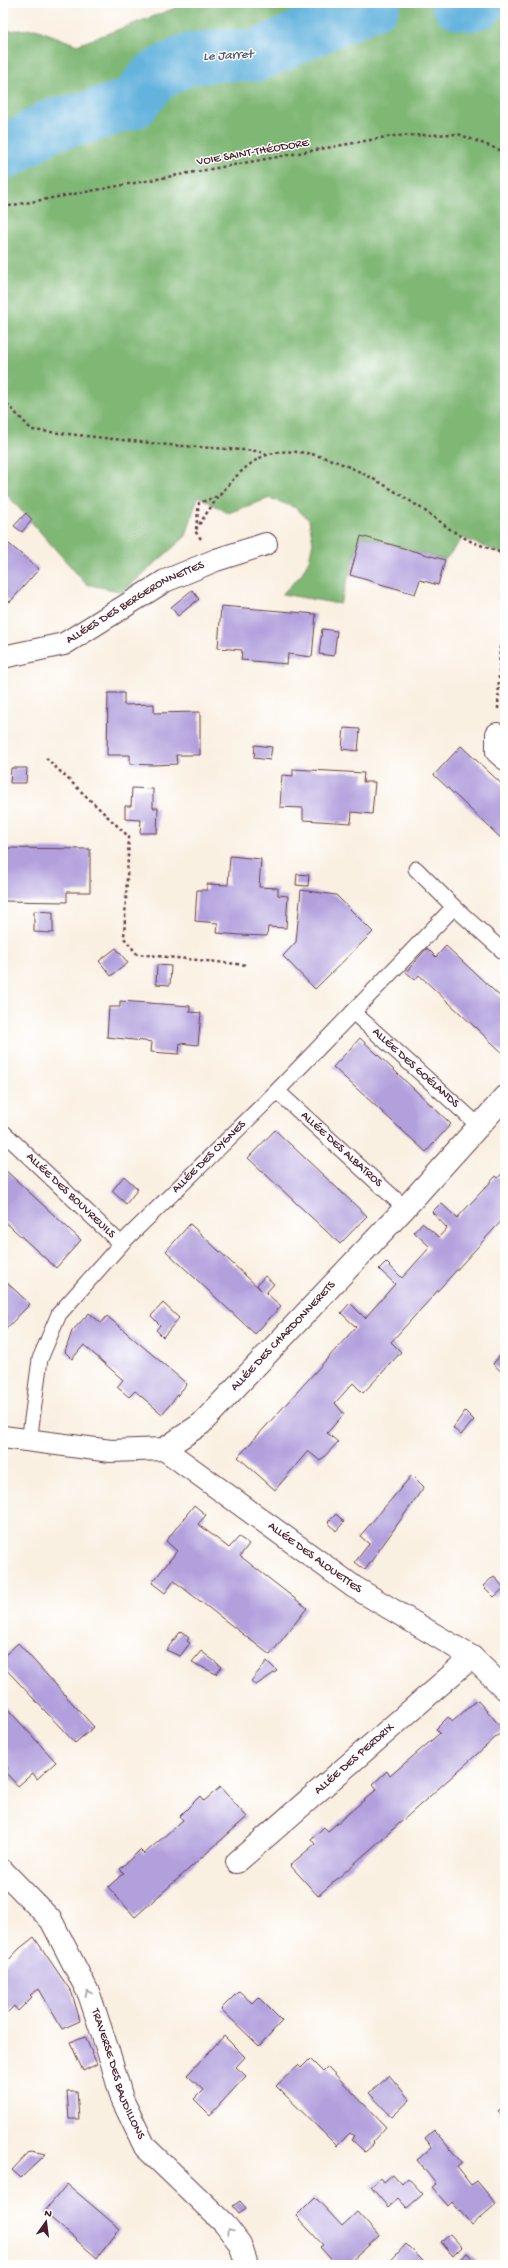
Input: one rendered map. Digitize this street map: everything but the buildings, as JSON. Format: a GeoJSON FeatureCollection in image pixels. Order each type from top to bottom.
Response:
{"type":"FeatureCollection","features":[{"type":"Feature","properties":{"kind":"street","name":"ALLÉES DES BERGERONNETTES"},"geometry":{"type":"LineString","coordinates":[[3,657],[64,644],[165,581],[216,560],[266,544]]}},
{"type":"Feature","properties":{"kind":"street"},"geometry":{"type":"LineString","coordinates":[[497,734],[497,752],[505,759]]}},
{"type":"Feature","properties":{"kind":"street","name":"ALLÉE DES CHARDONNERETS"},"geometry":{"type":"LineString","coordinates":[[3,1437],[30,1442],[111,1451],[164,1448],[201,1424],[405,1208],[478,1125],[505,1097]]}},
{"type":"Feature","properties":{"kind":"street","name":"ALLÉE DES ALOUETTES"},"geometry":{"type":"LineString","coordinates":[[164,1448],[354,1586],[472,1657],[505,1689]]}},
{"type":"Feature","properties":{"kind":"street","name":"ALLÉE DES PERDRIX"},"geometry":{"type":"LineString","coordinates":[[237,1862],[472,1657]]}},
{"type":"Feature","properties":{"kind":"street","name":"TRAVERSE DES BAUDILLONS"},"geometry":{"type":"LineString","coordinates":[[3,1871],[52,1920],[89,1994],[122,2099],[145,2148],[224,2223],[240,2244],[247,2265]]}},
{"type":"Feature","properties":{"kind":"lane"},"geometry":{"type":"LineString","coordinates":[[416,869],[454,907],[505,953]]}},
{"type":"Feature","properties":{"kind":"lane","name":"ALLÉE DES CYGNES"},"geometry":{"type":"LineString","coordinates":[[30,1442],[40,1359],[59,1314],[121,1244],[277,1091],[454,907]]}},
{"type":"Feature","properties":{"kind":"lane","name":"ALLÉE DES GOÉLANDS"},"geometry":{"type":"LineString","coordinates":[[353,1012],[478,1125]]}},
{"type":"Feature","properties":{"kind":"lane","name":"ALLÉE DES ALBATROS"},"geometry":{"type":"LineString","coordinates":[[277,1091],[405,1208]]}},
{"type":"Feature","properties":{"kind":"lane","name":"ALLÉE DES BOUVREUILS"},"geometry":{"type":"LineString","coordinates":[[3,1132],[121,1244]]}},
{"type":"Feature","properties":{"kind":"path","name":"VOIE SAINT-THÉODORE"},"geometry":{"type":"LineString","coordinates":[[3,207],[392,136],[458,134],[505,152]]}},
{"type":"Feature","properties":{"kind":"path"},"geometry":{"type":"LineString","coordinates":[[3,400],[32,430],[168,445],[258,451],[267,454]]}},
{"type":"Feature","properties":{"kind":"path"},"geometry":{"type":"LineString","coordinates":[[195,531],[209,510],[250,463],[267,454],[282,451],[303,452],[332,461],[370,477],[399,494],[463,538],[505,554]]}},
{"type":"Feature","properties":{"kind":"path"},"geometry":{"type":"LineString","coordinates":[[216,560],[195,531],[199,503],[222,494]]}},
{"type":"Feature","properties":{"kind":"path"},"geometry":{"type":"LineString","coordinates":[[497,734],[500,646],[505,644]]}},
{"type":"Feature","properties":{"kind":"path"},"geometry":{"type":"LineString","coordinates":[[46,758],[129,837],[124,938],[137,954],[247,965]]}},
{"type":"Feature","properties":{"kind":"green space"},"geometry":{"type":"Polygon","coordinates":[[[189,3],[505,3],[505,555],[463,538],[445,560],[361,536],[340,604],[282,594],[301,575],[309,560],[313,542],[309,520],[296,508],[270,498],[228,513],[198,496],[186,536],[123,592],[86,584],[3,490],[3,31],[36,29],[77,45],[189,3]]]}},
{"type":"Feature","properties":{"kind":"waterway","name":"Le Jarret"},"geometry":{"type":"LineString","coordinates":[[3,154],[51,125],[89,117],[133,103],[155,76],[186,60],[220,55],[256,56],[375,3]]}},
{"type":"Feature","properties":{"kind":"waterway","name":"Le Jarret"},"geometry":{"type":"LineString","coordinates":[[457,3],[471,5],[479,3]]}}]}
